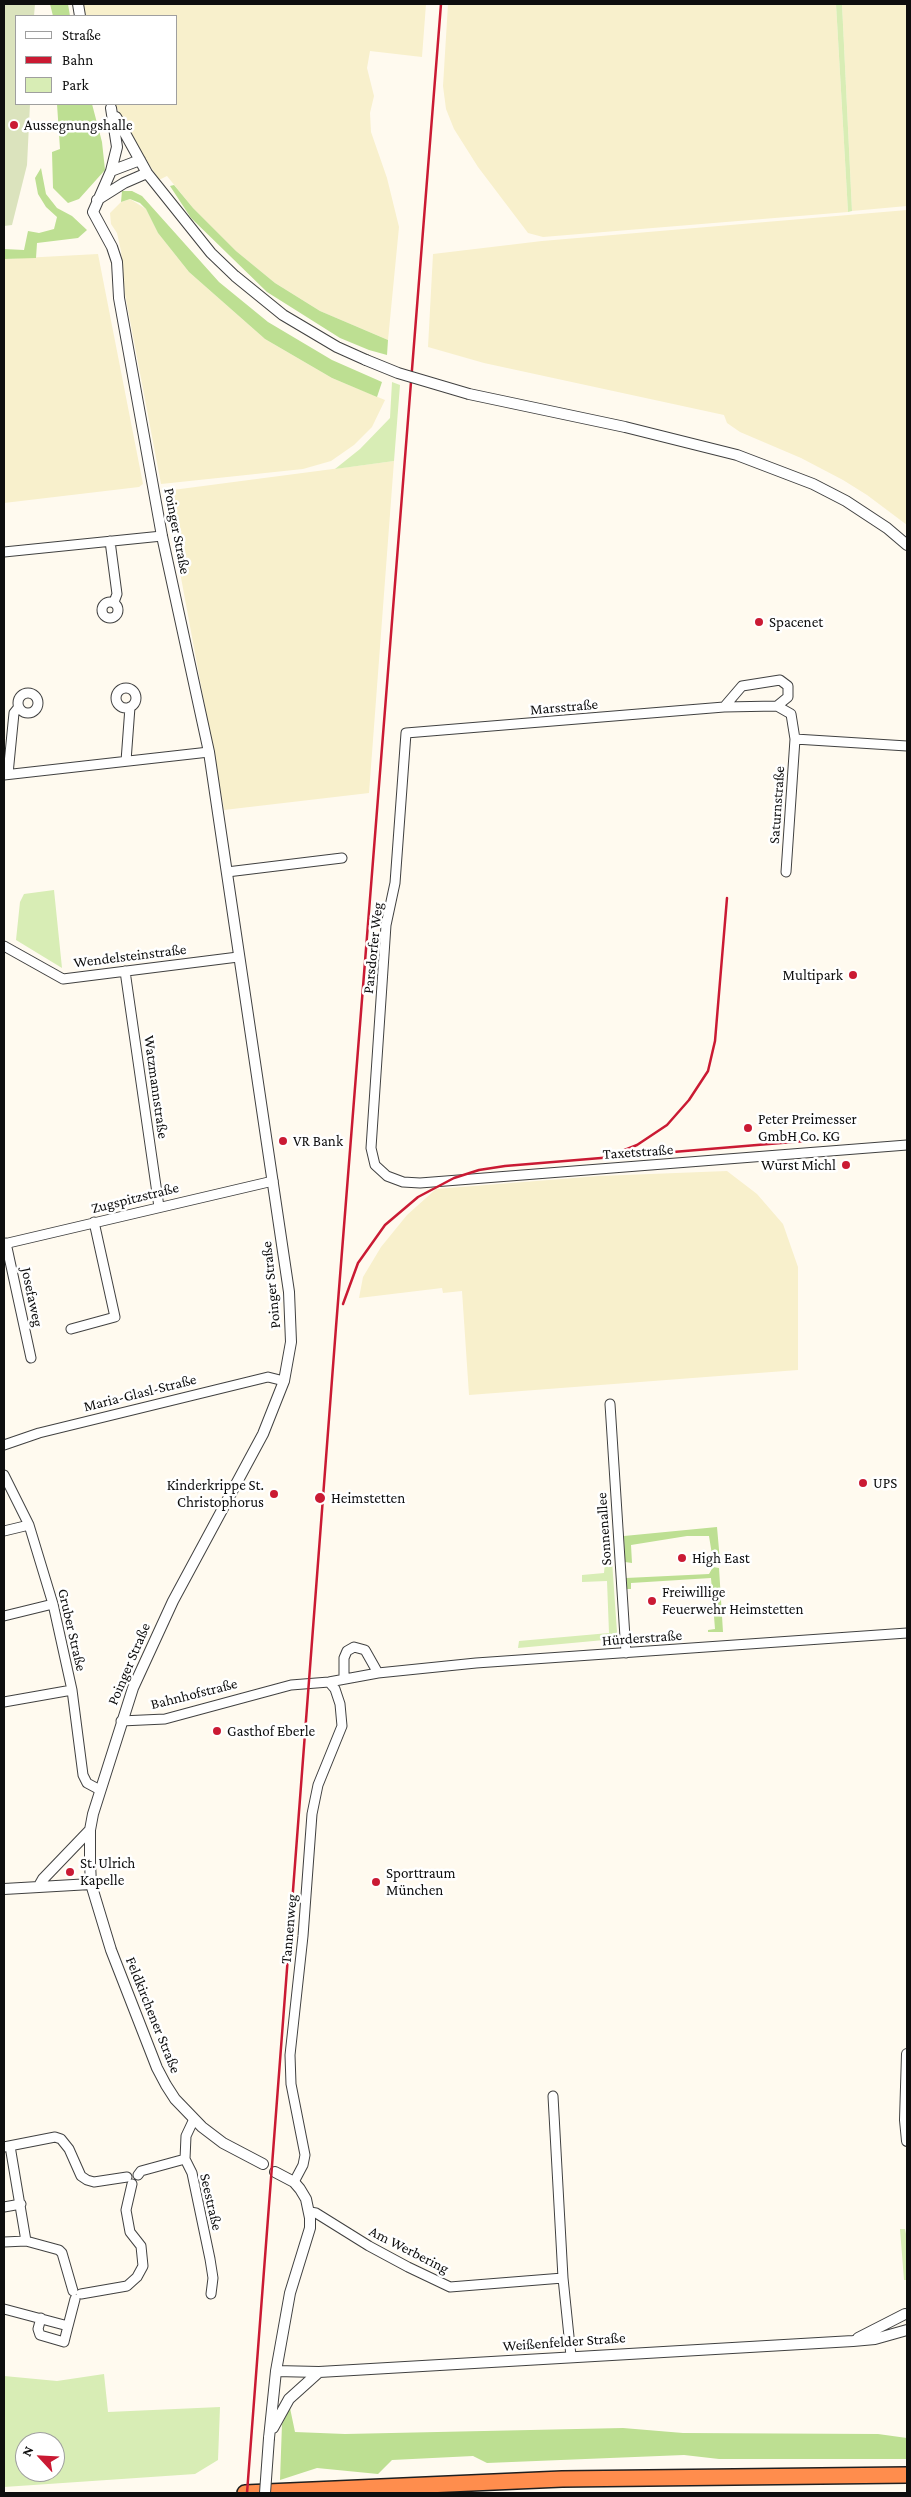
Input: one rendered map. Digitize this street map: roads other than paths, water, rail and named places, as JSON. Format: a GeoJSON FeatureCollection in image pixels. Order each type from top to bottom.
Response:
{"type":"FeatureCollection","features":[{"type":"Feature","properties":{"kind":"highway"},"geometry":{"type":"LineString","coordinates":[[245,2493],[562,2479],[907,2475]]}},
{"type":"Feature","properties":{"kind":"street"},"geometry":{"type":"LineString","coordinates":[[110,106],[147,173],[189,228],[235,276],[276,309],[307,330],[366,360],[407,376],[469,394],[642,431],[737,455],[798,478],[846,501],[887,528],[907,545]]}},
{"type":"Feature","properties":{"kind":"street","name":"Poinger Straße"},"geometry":{"type":"LineString","coordinates":[[110,106],[117,147],[111,170],[93,206],[94,216],[112,247],[117,262],[119,298],[162,536],[209,752],[291,1314],[290,1342],[284,1381],[263,1434],[161,1625],[121,1721]]}},
{"type":"Feature","properties":{"kind":"street"},"geometry":{"type":"LineString","coordinates":[[111,170],[140,160]]}},
{"type":"Feature","properties":{"kind":"street"},"geometry":{"type":"LineString","coordinates":[[97,200],[124,183],[147,173]]}},
{"type":"Feature","properties":{"kind":"street"},"geometry":{"type":"LineString","coordinates":[[4,552],[162,536]]}},
{"type":"Feature","properties":{"kind":"street"},"geometry":{"type":"LineString","coordinates":[[110,541],[117,594],[114,602]]}},
{"type":"Feature","properties":{"kind":"street"},"geometry":{"type":"LineString","coordinates":[[724,707],[742,686],[780,680],[788,686],[788,697],[778,706],[791,714],[795,739],[907,746]]}},
{"type":"Feature","properties":{"kind":"street","name":"Marsstraße"},"geometry":{"type":"LineString","coordinates":[[406,734],[724,707],[778,706]]}},
{"type":"Feature","properties":{"kind":"street"},"geometry":{"type":"LineString","coordinates":[[126,761],[130,707]]}},
{"type":"Feature","properties":{"kind":"street"},"geometry":{"type":"LineString","coordinates":[[18,708],[14,713],[6,774],[209,752]]}},
{"type":"Feature","properties":{"kind":"street","name":"Parsdorfer Weg"},"geometry":{"type":"LineString","coordinates":[[376,1165],[371,1148],[387,918],[395,883],[406,734]]}},
{"type":"Feature","properties":{"kind":"street","name":"Saturnstraße"},"geometry":{"type":"LineString","coordinates":[[786,872],[795,739]]}},
{"type":"Feature","properties":{"kind":"street"},"geometry":{"type":"LineString","coordinates":[[226,872],[342,858]]}},
{"type":"Feature","properties":{"kind":"street","name":"Wendelsteinstraße"},"geometry":{"type":"LineString","coordinates":[[4,946],[63,979],[238,957]]}},
{"type":"Feature","properties":{"kind":"street","name":"Watzmannstraße"},"geometry":{"type":"LineString","coordinates":[[125,971],[159,1207]]}},
{"type":"Feature","properties":{"kind":"street","name":"Taxetstraße"},"geometry":{"type":"LineString","coordinates":[[376,1165],[387,1176],[403,1182],[420,1183],[907,1145]]}},
{"type":"Feature","properties":{"kind":"street","name":"Zugspitzstraße"},"geometry":{"type":"LineString","coordinates":[[5,1243],[273,1181]]}},
{"type":"Feature","properties":{"kind":"street"},"geometry":{"type":"LineString","coordinates":[[71,1329],[115,1317],[94,1222]]}},
{"type":"Feature","properties":{"kind":"street","name":"Josefaweg"},"geometry":{"type":"LineString","coordinates":[[5,1243],[31,1358]]}},
{"type":"Feature","properties":{"kind":"street","name":"Maria-Glasl-Straße"},"geometry":{"type":"LineString","coordinates":[[4,1445],[39,1433],[259,1379],[268,1377],[284,1381]]}},
{"type":"Feature","properties":{"kind":"street","name":"Sonnenallee"},"geometry":{"type":"LineString","coordinates":[[610,1404],[626,1653]]}},
{"type":"Feature","properties":{"kind":"street","name":"Gruber Straße"},"geometry":{"type":"LineString","coordinates":[[4,1475],[29,1525],[53,1604],[72,1690],[83,1775],[87,1783],[100,1790]]}},
{"type":"Feature","properties":{"kind":"street"},"geometry":{"type":"LineString","coordinates":[[4,1531],[29,1525]]}},
{"type":"Feature","properties":{"kind":"street"},"geometry":{"type":"LineString","coordinates":[[4,1616],[53,1604]]}},
{"type":"Feature","properties":{"kind":"street","name":"Hürderstraße"},"geometry":{"type":"LineString","coordinates":[[329,1682],[378,1673],[476,1663],[907,1633]]}},
{"type":"Feature","properties":{"kind":"street"},"geometry":{"type":"LineString","coordinates":[[344,1679],[344,1658],[349,1649],[354,1647],[365,1650],[378,1673]]}},
{"type":"Feature","properties":{"kind":"street","name":"Bahnhofstraße"},"geometry":{"type":"LineString","coordinates":[[121,1721],[165,1719],[258,1692],[291,1685],[329,1682]]}},
{"type":"Feature","properties":{"kind":"street","name":"Tannenweg"},"geometry":{"type":"LineString","coordinates":[[294,2182],[303,2165],[305,2155],[291,2084],[290,2055],[303,1936],[312,1814],[318,1785],[342,1726],[340,1704],[335,1689],[329,1682]]}},
{"type":"Feature","properties":{"kind":"street"},"geometry":{"type":"LineString","coordinates":[[4,1702],[72,1690]]}},
{"type":"Feature","properties":{"kind":"street"},"geometry":{"type":"LineString","coordinates":[[39,1886],[43,1879],[90,1830],[121,1721]]}},
{"type":"Feature","properties":{"kind":"street","name":"Feldkirchener Straße"},"geometry":{"type":"LineString","coordinates":[[90,1830],[91,1884],[111,1950],[157,2068],[175,2099],[194,2119],[223,2143],[262,2164]]}},
{"type":"Feature","properties":{"kind":"street"},"geometry":{"type":"LineString","coordinates":[[4,1889],[91,1884]]}},
{"type":"Feature","properties":{"kind":"street"},"geometry":{"type":"LineString","coordinates":[[907,2054],[905,2120],[907,2141]]}},
{"type":"Feature","properties":{"kind":"street"},"geometry":{"type":"LineString","coordinates":[[553,2096],[563,2278],[570,2356]]}},
{"type":"Feature","properties":{"kind":"street","name":"Seestraße"},"geometry":{"type":"LineString","coordinates":[[194,2119],[186,2136],[185,2158],[192,2173],[210,2260],[212,2278],[210,2294]]}},
{"type":"Feature","properties":{"kind":"street"},"geometry":{"type":"LineString","coordinates":[[26,2241],[21,2204],[7,2147],[55,2137],[61,2139],[69,2149],[81,2176],[87,2180],[94,2182],[130,2181]]}},
{"type":"Feature","properties":{"kind":"street"},"geometry":{"type":"LineString","coordinates":[[76,2295],[127,2286],[137,2277],[143,2266],[141,2246],[130,2232],[126,2210],[130,2173],[138,2175],[141,2171],[185,2158]]}},
{"type":"Feature","properties":{"kind":"street"},"geometry":{"type":"LineString","coordinates":[[265,2493],[276,2371],[290,2293],[310,2228],[310,2212],[306,2199],[294,2182],[275,2172]]}},
{"type":"Feature","properties":{"kind":"street"},"geometry":{"type":"LineString","coordinates":[[4,2207],[21,2204]]}},
{"type":"Feature","properties":{"kind":"street","name":"Am Werbering"},"geometry":{"type":"LineString","coordinates":[[310,2212],[316,2213],[393,2259],[450,2287],[563,2278]]}},
{"type":"Feature","properties":{"kind":"street"},"geometry":{"type":"LineString","coordinates":[[4,2242],[26,2241],[59,2250],[62,2253],[76,2295],[64,2342],[40,2335],[38,2329],[41,2318]]}},
{"type":"Feature","properties":{"kind":"street"},"geometry":{"type":"LineString","coordinates":[[4,2309],[68,2326]]}},
{"type":"Feature","properties":{"kind":"street"},"geometry":{"type":"LineString","coordinates":[[906,2312],[907,2328]]}},
{"type":"Feature","properties":{"kind":"street","name":"Weißenfelder Straße"},"geometry":{"type":"LineString","coordinates":[[853,2341],[906,2312]]}},
{"type":"Feature","properties":{"kind":"street","name":"Weißenfelder Straße"},"geometry":{"type":"LineString","coordinates":[[276,2371],[319,2372],[853,2341],[875,2339],[907,2328]]}},
{"type":"Feature","properties":{"kind":"street"},"geometry":{"type":"LineString","coordinates":[[269,2438],[278,2417],[290,2399],[319,2372]]}},
{"type":"Feature","properties":{"kind":"railway"},"geometry":{"type":"LineString","coordinates":[[247,2493],[336,1327],[441,4]]}},
{"type":"Feature","properties":{"kind":"railway"},"geometry":{"type":"LineString","coordinates":[[617,1153],[637,1145],[667,1125],[689,1100],[708,1071],[715,1041],[727,898]]}},
{"type":"Feature","properties":{"kind":"railway"},"geometry":{"type":"LineString","coordinates":[[343,1304],[358,1263],[385,1225],[418,1197],[454,1178],[479,1170],[505,1166],[805,1141]]}},
{"type":"Feature","properties":{"kind":"place","name":"Aussegnungshalle"},"geometry":{"type":"Point","coordinates":[14,125]}},
{"type":"Feature","properties":{"kind":"place","name":"Spacenet"},"geometry":{"type":"Point","coordinates":[759,622]}},
{"type":"Feature","properties":{"kind":"place","name":"Multipark"},"geometry":{"type":"Point","coordinates":[853,975]}},
{"type":"Feature","properties":{"kind":"place","name":"Peter Preimesser GmbH Co. KG"},"geometry":{"type":"Point","coordinates":[748,1128]}},
{"type":"Feature","properties":{"kind":"place","name":"VR Bank"},"geometry":{"type":"Point","coordinates":[283,1141]}},
{"type":"Feature","properties":{"kind":"place","name":"Wurst Michl"},"geometry":{"type":"Point","coordinates":[846,1165]}},
{"type":"Feature","properties":{"kind":"place","name":"UPS"},"geometry":{"type":"Point","coordinates":[863,1483]}},
{"type":"Feature","properties":{"kind":"place","name":"Kinderkrippe St. Christophorus"},"geometry":{"type":"Point","coordinates":[274,1494]}},
{"type":"Feature","properties":{"kind":"place","name":"Heimstetten"},"geometry":{"type":"Point","coordinates":[320,1498]}},
{"type":"Feature","properties":{"kind":"place","name":"High East"},"geometry":{"type":"Point","coordinates":[682,1558]}},
{"type":"Feature","properties":{"kind":"place","name":"Freiwillige Feuerwehr Heimstetten"},"geometry":{"type":"Point","coordinates":[652,1601]}},
{"type":"Feature","properties":{"kind":"place","name":"Gasthof Eberle"},"geometry":{"type":"Point","coordinates":[217,1731]}},
{"type":"Feature","properties":{"kind":"place","name":"St. Ulrich Kapelle"},"geometry":{"type":"Point","coordinates":[70,1872]}},
{"type":"Feature","properties":{"kind":"place","name":"Sporttraum München"},"geometry":{"type":"Point","coordinates":[376,1882]}}]}
